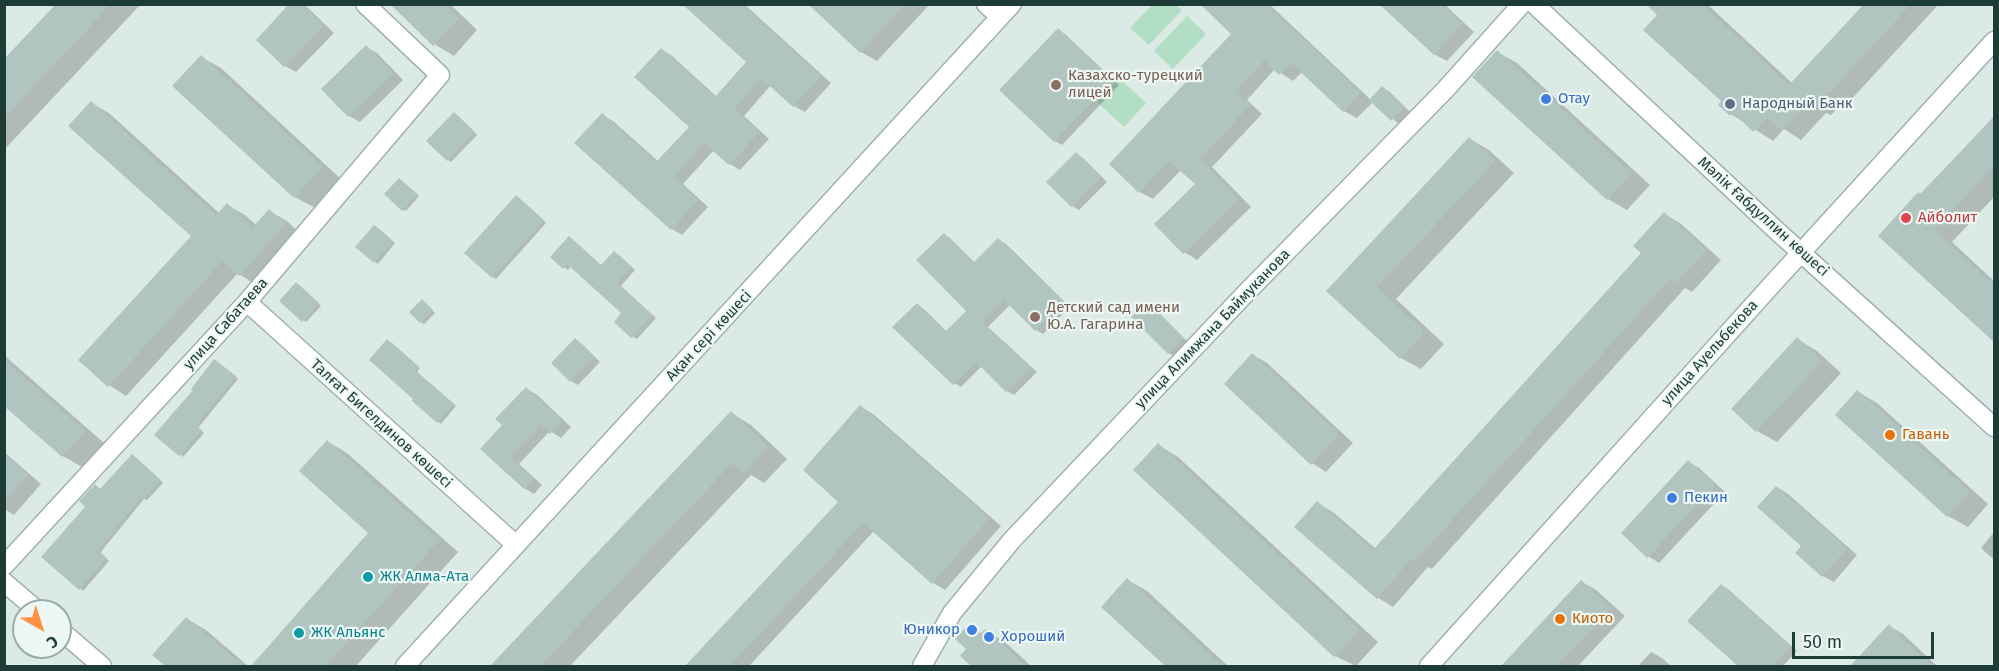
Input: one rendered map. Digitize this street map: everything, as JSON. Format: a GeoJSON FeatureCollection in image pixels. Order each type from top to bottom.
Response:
{"type":"FeatureCollection","features":[{"type":"Feature","properties":{"kind":"street","name":"улица Сабатаева"},"geometry":{"type":"LineString","coordinates":[[4,566],[247,302],[440,75],[365,4]]}},
{"type":"Feature","properties":{"kind":"street"},"geometry":{"type":"LineString","coordinates":[[986,4],[1006,11]]}},
{"type":"Feature","properties":{"kind":"street","name":"улица Алимжана Баймуканова"},"geometry":{"type":"LineString","coordinates":[[922,666],[952,612],[1012,540],[1245,294],[1445,90],[1522,4]]}},
{"type":"Feature","properties":{"kind":"street","name":"Мәлік Ғабдуллин көшесі"},"geometry":{"type":"LineString","coordinates":[[1541,7],[1801,253],[1995,427]]}},
{"type":"Feature","properties":{"kind":"street","name":"Ақан сері көшесі"},"geometry":{"type":"LineString","coordinates":[[405,666],[1006,11]]}},
{"type":"Feature","properties":{"kind":"street","name":"улица Ауельбекова"},"geometry":{"type":"LineString","coordinates":[[1429,666],[1995,41]]}},
{"type":"Feature","properties":{"kind":"street","name":"Талғат Бигелдинов көшесі"},"geometry":{"type":"LineString","coordinates":[[247,302],[516,545]]}},
{"type":"Feature","properties":{"kind":"street"},"geometry":{"type":"LineString","coordinates":[[4,582],[24,599]]}},
{"type":"Feature","properties":{"kind":"street"},"geometry":{"type":"LineString","coordinates":[[72,640],[102,666]]}},
{"type":"Feature","properties":{"kind":"green space"},"geometry":{"type":"Polygon","coordinates":[[[1152,5],[1176,5],[1182,10],[1149,45],[1130,28],[1152,5]]]}},
{"type":"Feature","properties":{"kind":"green space"},"geometry":{"type":"Polygon","coordinates":[[[1187,16],[1206,34],[1173,69],[1154,51],[1187,16]]]}},
{"type":"Feature","properties":{"kind":"green space"},"geometry":{"type":"Polygon","coordinates":[[[1119,78],[1146,103],[1124,127],[1097,102],[1119,78]]]}},
{"type":"Feature","properties":{"kind":"building"},"geometry":{"type":"Polygon","coordinates":[[[56,4],[111,4],[4,118],[4,59],[56,4]]]}},
{"type":"Feature","properties":{"kind":"building"},"geometry":{"type":"Polygon","coordinates":[[[289,4],[302,4],[324,26],[284,67],[256,40],[289,4]]]}},
{"type":"Feature","properties":{"kind":"building"},"geometry":{"type":"Polygon","coordinates":[[[390,4],[444,4],[459,18],[433,46],[390,4]]]}},
{"type":"Feature","properties":{"kind":"building"},"geometry":{"type":"Polygon","coordinates":[[[682,4],[742,4],[821,76],[793,107],[761,78],[734,109],[759,132],[729,165],[704,143],[673,177],[698,200],[671,230],[574,143],[602,113],[656,162],[689,127],[634,77],[661,48],[715,97],[746,62],[682,4]]]}},
{"type":"Feature","properties":{"kind":"building"},"geometry":{"type":"Polygon","coordinates":[[[808,4],[906,4],[860,53],[808,4]]]}},
{"type":"Feature","properties":{"kind":"building"},"geometry":{"type":"Polygon","coordinates":[[[1200,4],[1266,4],[1361,93],[1343,112],[1291,63],[1279,75],[1264,60],[1235,92],[1250,105],[1200,159],[1239,199],[1183,254],[1154,224],[1195,184],[1169,161],[1139,193],[1109,164],[1231,34],[1200,4]]]}},
{"type":"Feature","properties":{"kind":"building"},"geometry":{"type":"Polygon","coordinates":[[[1379,4],[1441,4],[1462,24],[1434,55],[1379,4]]]}},
{"type":"Feature","properties":{"kind":"building"},"geometry":{"type":"Polygon","coordinates":[[[1646,4],[1702,4],[1789,85],[1864,4],[1911,4],[1828,94],[1825,92],[1812,106],[1808,102],[1782,130],[1767,117],[1753,132],[1733,112],[1730,116],[1718,105],[1721,101],[1643,30],[1657,15],[1646,4]]]}},
{"type":"Feature","properties":{"kind":"building","name":"Казахско-турецкий лицей"},"geometry":{"type":"Polygon","coordinates":[[[1058,28],[1113,80],[1054,142],[999,90],[1058,28]]]}},
{"type":"Feature","properties":{"kind":"building"},"geometry":{"type":"Polygon","coordinates":[[[366,45],[393,73],[348,117],[321,89],[366,45]]]}},
{"type":"Feature","properties":{"kind":"building"},"geometry":{"type":"Polygon","coordinates":[[[1497,50],[1631,173],[1607,200],[1472,77],[1497,50]]]}},
{"type":"Feature","properties":{"kind":"building"},"geometry":{"type":"Polygon","coordinates":[[[201,55],[323,167],[294,198],[172,86],[201,55]]]}},
{"type":"Feature","properties":{"kind":"building"},"geometry":{"type":"Polygon","coordinates":[[[1382,86],[1404,107],[1391,121],[1369,100],[1382,86]]]}},
{"type":"Feature","properties":{"kind":"building"},"geometry":{"type":"Polygon","coordinates":[[[91,101],[216,215],[227,203],[253,227],[269,209],[286,224],[239,276],[222,261],[108,387],[78,360],[191,236],[68,126],[91,101]]]}},
{"type":"Feature","properties":{"kind":"building"},"geometry":{"type":"Polygon","coordinates":[[[454,112],[475,132],[447,161],[426,141],[454,112]]]}},
{"type":"Feature","properties":{"kind":"building"},"geometry":{"type":"Polygon","coordinates":[[[1995,115],[1995,164],[1934,230],[1995,286],[1995,343],[1878,236],[1918,192],[1921,194],[1995,115]]]}},
{"type":"Feature","properties":{"kind":"building"},"geometry":{"type":"Polygon","coordinates":[[[1469,137],[1495,161],[1377,287],[1425,332],[1400,359],[1326,291],[1469,137]]]}},
{"type":"Feature","properties":{"kind":"building"},"geometry":{"type":"Polygon","coordinates":[[[1076,152],[1101,177],[1071,207],[1046,182],[1076,152]]]}},
{"type":"Feature","properties":{"kind":"building"},"geometry":{"type":"Polygon","coordinates":[[[399,178],[417,194],[402,211],[384,194],[399,178]]]}},
{"type":"Feature","properties":{"kind":"building"},"geometry":{"type":"Polygon","coordinates":[[[516,195],[544,220],[492,278],[464,253],[516,195]]]}},
{"type":"Feature","properties":{"kind":"building"},"geometry":{"type":"Polygon","coordinates":[[[1664,212],[1706,250],[1675,284],[1670,279],[1415,561],[1412,558],[1377,599],[1294,527],[1317,501],[1373,550],[1641,253],[1633,246],[1664,212]]]}},
{"type":"Feature","properties":{"kind":"building"},"geometry":{"type":"Polygon","coordinates":[[[374,225],[393,241],[374,263],[355,247],[374,225]]]}},
{"type":"Feature","properties":{"kind":"building","name":"Детский сад имени Ю.А. Гагарина"},"geometry":{"type":"Polygon","coordinates":[[[944,233],[973,263],[998,238],[1064,302],[1035,331],[1004,300],[982,322],[1031,368],[1006,392],[976,362],[953,385],[892,327],[917,303],[946,331],[966,311],[916,260],[944,233]]]}},
{"type":"Feature","properties":{"kind":"building"},"geometry":{"type":"Polygon","coordinates":[[[569,236],[601,265],[614,251],[632,267],[617,283],[652,315],[631,338],[614,322],[621,313],[567,264],[563,269],[550,257],[569,236]]]}},
{"type":"Feature","properties":{"kind":"building"},"geometry":{"type":"Polygon","coordinates":[[[296,282],[319,303],[302,322],[279,301],[296,282]]]}},
{"type":"Feature","properties":{"kind":"building"},"geometry":{"type":"Polygon","coordinates":[[[422,299],[433,310],[420,323],[409,312],[422,299]]]}},
{"type":"Feature","properties":{"kind":"building"},"geometry":{"type":"Polygon","coordinates":[[[1146,301],[1183,338],[1168,354],[1131,317],[1146,301]]]}},
{"type":"Feature","properties":{"kind":"building"},"geometry":{"type":"Polygon","coordinates":[[[1797,337],[1822,361],[1756,432],[1731,409],[1797,337]]]}},
{"type":"Feature","properties":{"kind":"building"},"geometry":{"type":"Polygon","coordinates":[[[575,338],[594,357],[570,382],[551,363],[575,338]]]}},
{"type":"Feature","properties":{"kind":"building"},"geometry":{"type":"Polygon","coordinates":[[[387,339],[418,366],[415,370],[454,404],[437,423],[369,360],[387,339]]]}},
{"type":"Feature","properties":{"kind":"building"},"geometry":{"type":"Polygon","coordinates":[[[1252,353],[1339,434],[1311,465],[1224,384],[1252,353]]]}},
{"type":"Feature","properties":{"kind":"building"},"geometry":{"type":"Polygon","coordinates":[[[214,359],[236,376],[196,426],[202,430],[179,456],[154,435],[193,390],[191,389],[214,359]]]}},
{"type":"Feature","properties":{"kind":"building"},"geometry":{"type":"Polygon","coordinates":[[[4,360],[85,431],[62,457],[4,406],[4,360]]]}},
{"type":"Feature","properties":{"kind":"building"},"geometry":{"type":"Polygon","coordinates":[[[526,387],[562,421],[550,434],[541,425],[510,458],[533,479],[524,489],[480,449],[502,425],[495,419],[526,387]]]}},
{"type":"Feature","properties":{"kind":"building"},"geometry":{"type":"Polygon","coordinates":[[[1857,390],[1970,492],[1947,517],[1835,415],[1857,390]]]}},
{"type":"Feature","properties":{"kind":"building"},"geometry":{"type":"Polygon","coordinates":[[[860,405],[989,518],[932,584],[863,523],[730,666],[685,666],[838,502],[803,470],[860,405]]]}},
{"type":"Feature","properties":{"kind":"building"},"geometry":{"type":"Polygon","coordinates":[[[731,411],[768,447],[744,473],[732,463],[540,666],[490,666],[731,411]]]}},
{"type":"Feature","properties":{"kind":"building","name":"ЖК Алма-Ата"},"geometry":{"type":"Polygon","coordinates":[[[327,440],[439,540],[326,666],[251,666],[368,533],[299,471],[327,440]]]}},
{"type":"Feature","properties":{"kind":"building"},"geometry":{"type":"Polygon","coordinates":[[[1158,443],[1360,630],[1334,657],[1133,470],[1158,443]]]}},
{"type":"Feature","properties":{"kind":"building"},"geometry":{"type":"Polygon","coordinates":[[[4,454],[28,475],[4,501],[4,454]]]}},
{"type":"Feature","properties":{"kind":"building"},"geometry":{"type":"Polygon","coordinates":[[[132,454],[161,480],[143,500],[141,498],[98,550],[107,558],[79,590],[41,557],[85,507],[79,501],[95,484],[100,489],[132,454]]]}},
{"type":"Feature","properties":{"kind":"building"},"geometry":{"type":"Polygon","coordinates":[[[1688,460],[1715,485],[1647,558],[1621,533],[1688,460]]]}},
{"type":"Feature","properties":{"kind":"building"},"geometry":{"type":"Polygon","coordinates":[[[1776,486],[1847,548],[1822,577],[1795,553],[1801,546],[1757,507],[1776,486]]]}},
{"type":"Feature","properties":{"kind":"building"},"geometry":{"type":"Polygon","coordinates":[[[1127,578],[1222,666],[1165,666],[1101,607],[1127,578]]]}},
{"type":"Feature","properties":{"kind":"building"},"geometry":{"type":"Polygon","coordinates":[[[1581,580],[1611,608],[1557,666],[1501,666],[1581,580]]]}},
{"type":"Feature","properties":{"kind":"building"},"geometry":{"type":"Polygon","coordinates":[[[1721,584],[1791,646],[1772,666],[1738,666],[1687,621],[1721,584]]]}},
{"type":"Feature","properties":{"kind":"building"},"geometry":{"type":"Polygon","coordinates":[[[186,617],[243,666],[165,666],[152,655],[186,617]]]}},
{"type":"Feature","properties":{"kind":"building"},"geometry":{"type":"Polygon","coordinates":[[[1889,624],[1907,643],[1933,666],[1850,666],[1889,624]]]}},
{"type":"Feature","properties":{"kind":"building"},"geometry":{"type":"Polygon","coordinates":[[[968,625],[979,635],[985,629],[1026,666],[971,666],[960,656],[966,649],[955,639],[968,625]]]}},
{"type":"Feature","properties":{"kind":"place","name":"Казахско-турецкий лицей"},"geometry":{"type":"Point","coordinates":[1056,85]}},
{"type":"Feature","properties":{"kind":"place","name":"Отау"},"geometry":{"type":"Point","coordinates":[1546,99]}},
{"type":"Feature","properties":{"kind":"place","name":"Народный Банк"},"geometry":{"type":"Point","coordinates":[1730,104]}},
{"type":"Feature","properties":{"kind":"place","name":"Айболит"},"geometry":{"type":"Point","coordinates":[1906,218]}},
{"type":"Feature","properties":{"kind":"place","name":"Детский сад имени Ю.А. Гагарина"},"geometry":{"type":"Point","coordinates":[1035,317]}},
{"type":"Feature","properties":{"kind":"place","name":"Гавань"},"geometry":{"type":"Point","coordinates":[1890,435]}},
{"type":"Feature","properties":{"kind":"place","name":"Пекин"},"geometry":{"type":"Point","coordinates":[1672,498]}},
{"type":"Feature","properties":{"kind":"place","name":"ЖК Алма-Ата"},"geometry":{"type":"Point","coordinates":[368,577]}},
{"type":"Feature","properties":{"kind":"place","name":"Киото"},"geometry":{"type":"Point","coordinates":[1560,619]}},
{"type":"Feature","properties":{"kind":"place","name":"Юникор"},"geometry":{"type":"Point","coordinates":[972,630]}},
{"type":"Feature","properties":{"kind":"place","name":"ЖК Альянс"},"geometry":{"type":"Point","coordinates":[299,633]}},
{"type":"Feature","properties":{"kind":"place","name":"Хороший"},"geometry":{"type":"Point","coordinates":[989,637]}}]}
